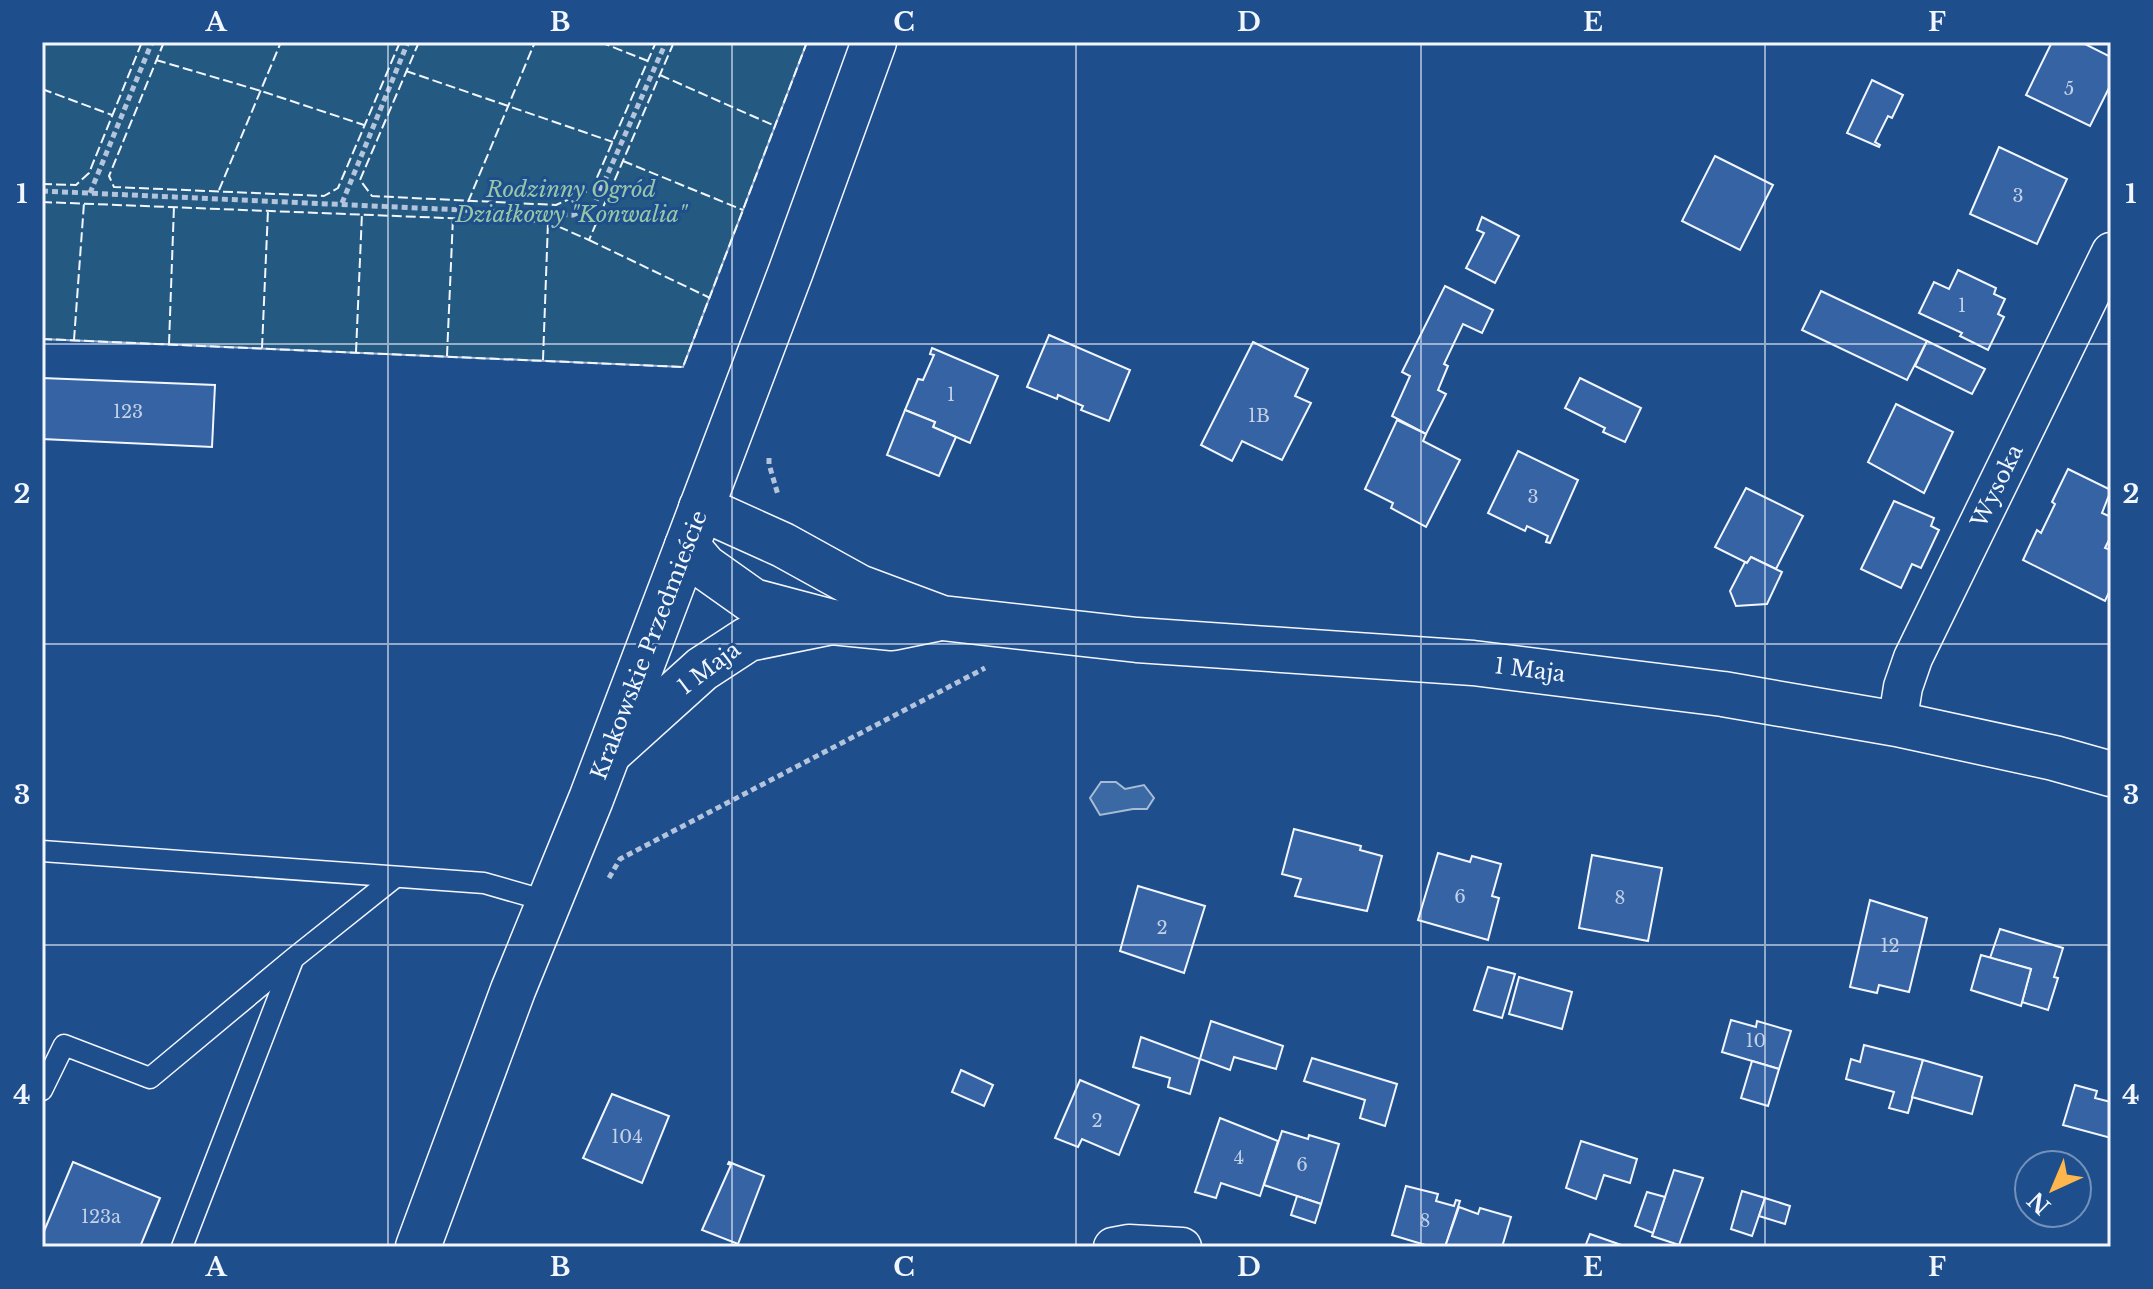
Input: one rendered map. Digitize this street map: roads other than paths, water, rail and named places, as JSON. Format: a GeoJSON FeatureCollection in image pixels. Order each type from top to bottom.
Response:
{"type":"FeatureCollection","features":[{"type":"Feature","properties":{"kind":"main road","name":"Krakowskie Przedmieście"},"geometry":{"type":"LineString","coordinates":[[418,1247],[547,901],[607,755],[694,527],[874,42]]}},
{"type":"Feature","properties":{"kind":"main road","name":"1 Maja"},"geometry":{"type":"LineString","coordinates":[[942,618],[892,628],[832,622],[753,601],[705,567],[694,527],[783,545],[859,587],[942,618],[1137,640],[1473,663],[1723,694],[1897,724],[2054,758],[2111,774]]}},
{"type":"Feature","properties":{"kind":"main road","name":"1 Maja"},"geometry":{"type":"LineString","coordinates":[[607,755],[702,669],[748,639],[832,622]]}},
{"type":"Feature","properties":{"kind":"street","name":"Wysoka"},"geometry":{"type":"LineString","coordinates":[[1897,724],[1903,687],[1913,658],[2111,252]]}},
{"type":"Feature","properties":{"kind":"street"},"geometry":{"type":"LineString","coordinates":[[1113,1247],[1129,1244],[1182,1247]]}},
{"type":"Feature","properties":{"kind":"lane"},"geometry":{"type":"LineString","coordinates":[[42,851],[393,879],[484,883],[547,901]]}},
{"type":"Feature","properties":{"kind":"lane"},"geometry":{"type":"LineString","coordinates":[[42,1090],[64,1045],[150,1078],[393,879]]}},
{"type":"Feature","properties":{"kind":"lane"},"geometry":{"type":"LineString","coordinates":[[182,1247],[294,958]]}},
{"type":"Feature","properties":{"kind":"park label","name":"Rodzinny Ogród Działkowy \"Konwalia\""},"geometry":{"type":"Point","coordinates":[571,202]}}]}
